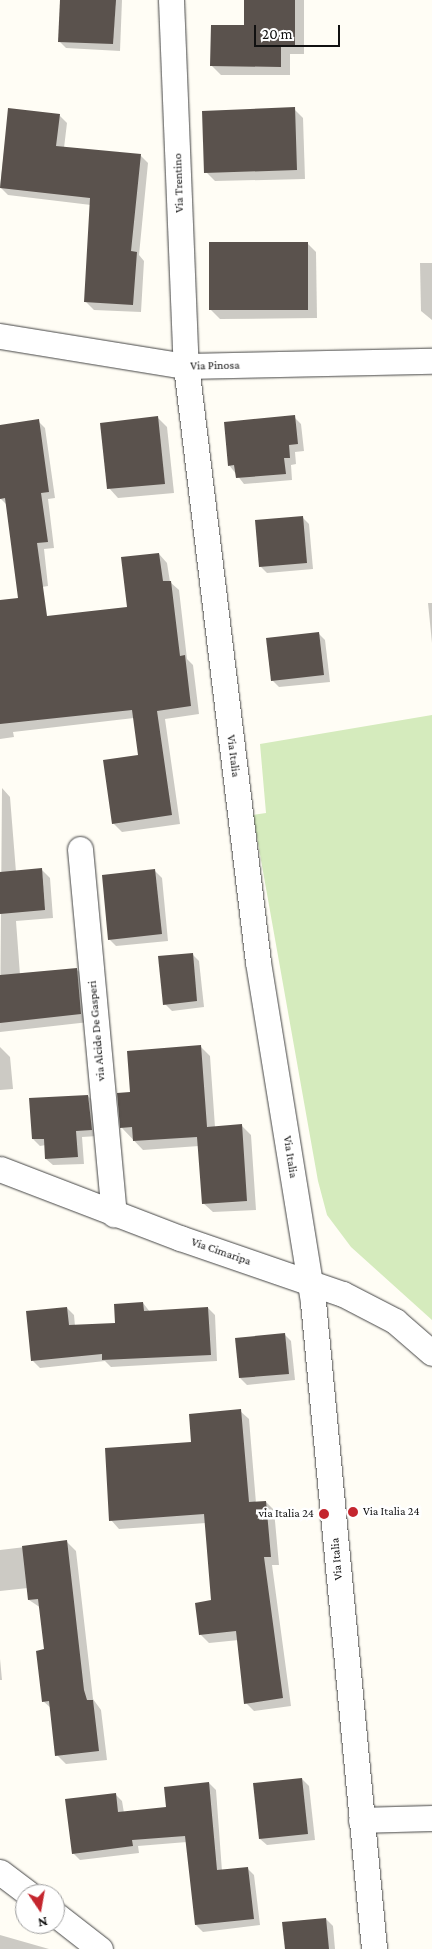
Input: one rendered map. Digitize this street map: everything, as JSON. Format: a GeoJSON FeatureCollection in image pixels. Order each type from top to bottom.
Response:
{"type":"FeatureCollection","features":[{"type":"Feature","properties":{"kind":"street","name":"Via Trentino"},"geometry":{"type":"LineString","coordinates":[[171,0],[186,366]]}},
{"type":"Feature","properties":{"kind":"street","name":"Via Pinosa"},"geometry":{"type":"LineString","coordinates":[[0,336],[186,366],[432,361]]}},
{"type":"Feature","properties":{"kind":"street","name":"Via Italia"},"geometry":{"type":"LineString","coordinates":[[186,366],[258,962],[311,1283],[374,1949]]}},
{"type":"Feature","properties":{"kind":"street","name":"via Alcide De Gasperi"},"geometry":{"type":"LineString","coordinates":[[80,849],[114,1214]]}},
{"type":"Feature","properties":{"kind":"street","name":"Via Cimaripa"},"geometry":{"type":"LineString","coordinates":[[0,1169],[114,1214],[311,1283],[382,1313],[413,1334],[432,1353]]}},
{"type":"Feature","properties":{"kind":"street"},"geometry":{"type":"LineString","coordinates":[[361,1820],[432,1818]]}},
{"type":"Feature","properties":{"kind":"street"},"geometry":{"type":"LineString","coordinates":[[0,1872],[16,1884]]}},
{"type":"Feature","properties":{"kind":"street"},"geometry":{"type":"LineString","coordinates":[[65,1922],[100,1949]]}},
{"type":"Feature","properties":{"kind":"green space"},"geometry":{"type":"Polygon","coordinates":[[[432,715],[432,1320],[351,1247],[327,1215],[318,1181],[253,815],[266,813],[260,744],[432,715]]]}},
{"type":"Feature","properties":{"kind":"building"},"geometry":{"type":"Polygon","coordinates":[[[60,0],[116,0],[113,44],[58,42],[60,0]]]}},
{"type":"Feature","properties":{"kind":"building"},"geometry":{"type":"Polygon","coordinates":[[[244,0],[295,0],[295,46],[281,46],[281,67],[210,66],[211,25],[244,25],[244,0]]]}},
{"type":"Feature","properties":{"kind":"building"},"geometry":{"type":"Polygon","coordinates":[[[295,107],[297,170],[204,173],[202,111],[295,107]]]}},
{"type":"Feature","properties":{"kind":"building"},"geometry":{"type":"Polygon","coordinates":[[[8,108],[60,114],[56,146],[141,154],[131,251],[137,252],[133,305],[84,302],[90,198],[0,188],[8,108]]]}},
{"type":"Feature","properties":{"kind":"building"},"geometry":{"type":"Polygon","coordinates":[[[209,242],[308,242],[308,310],[209,310],[209,242]]]}},
{"type":"Feature","properties":{"kind":"building"},"geometry":{"type":"Polygon","coordinates":[[[295,415],[298,444],[289,445],[290,458],[284,458],[286,474],[236,478],[234,465],[228,466],[224,422],[295,415]]]}},
{"type":"Feature","properties":{"kind":"building"},"geometry":{"type":"Polygon","coordinates":[[[158,416],[165,484],[107,489],[100,423],[158,416]]]}},
{"type":"Feature","properties":{"kind":"building"},"geometry":{"type":"Polygon","coordinates":[[[39,419],[49,492],[41,493],[48,542],[37,543],[47,616],[127,607],[121,557],[159,553],[163,581],[171,581],[180,656],[185,655],[191,706],[157,711],[172,815],[112,824],[103,760],[138,755],[132,710],[0,724],[0,600],[18,598],[5,498],[0,499],[0,425],[39,419]]]}},
{"type":"Feature","properties":{"kind":"building"},"geometry":{"type":"Polygon","coordinates":[[[303,516],[307,563],[259,567],[255,520],[303,516]]]}},
{"type":"Feature","properties":{"kind":"building"},"geometry":{"type":"Polygon","coordinates":[[[319,632],[324,675],[271,681],[266,638],[319,632]]]}},
{"type":"Feature","properties":{"kind":"building"},"geometry":{"type":"Polygon","coordinates":[[[42,868],[45,910],[0,914],[0,872],[42,868]]]}},
{"type":"Feature","properties":{"kind":"building"},"geometry":{"type":"Polygon","coordinates":[[[155,869],[162,934],[108,940],[102,875],[155,869]]]}},
{"type":"Feature","properties":{"kind":"building"},"geometry":{"type":"Polygon","coordinates":[[[193,953],[197,1001],[163,1005],[158,956],[193,953]]]}},
{"type":"Feature","properties":{"kind":"building"},"geometry":{"type":"Polygon","coordinates":[[[77,968],[81,1014],[0,1023],[0,975],[77,968]]]}},
{"type":"Feature","properties":{"kind":"building"},"geometry":{"type":"Polygon","coordinates":[[[201,1045],[207,1127],[242,1124],[247,1201],[202,1204],[197,1137],[133,1141],[132,1127],[120,1128],[117,1093],[130,1092],[127,1051],[201,1045]]]}},
{"type":"Feature","properties":{"kind":"building"},"geometry":{"type":"Polygon","coordinates":[[[88,1095],[92,1130],[76,1131],[78,1157],[45,1159],[44,1139],[32,1139],[29,1098],[88,1095]]]}},
{"type":"Feature","properties":{"kind":"building"},"geometry":{"type":"Polygon","coordinates":[[[143,1302],[144,1311],[208,1307],[211,1355],[102,1360],[102,1354],[31,1361],[26,1311],[67,1307],[69,1325],[115,1323],[114,1304],[143,1302]]]}},
{"type":"Feature","properties":{"kind":"building"},"geometry":{"type":"Polygon","coordinates":[[[285,1333],[289,1374],[239,1378],[235,1338],[285,1333]]]}},
{"type":"Feature","properties":{"kind":"building"},"geometry":{"type":"Polygon","coordinates":[[[241,1409],[249,1502],[266,1501],[271,1557],[264,1557],[283,1698],[244,1704],[236,1631],[199,1635],[195,1603],[211,1600],[204,1514],[109,1521],[105,1448],[191,1442],[189,1414],[241,1409]]]}},
{"type":"Feature","properties":{"kind":"building"},"geometry":{"type":"Polygon","coordinates":[[[67,1540],[84,1690],[87,1700],[93,1700],[99,1751],[55,1756],[49,1701],[42,1702],[36,1651],[44,1649],[38,1599],[28,1600],[22,1546],[67,1540]]]}},
{"type":"Feature","properties":{"kind":"building"},"geometry":{"type":"Polygon","coordinates":[[[302,1778],[308,1834],[259,1839],[253,1783],[302,1778]]]}},
{"type":"Feature","properties":{"kind":"building"},"geometry":{"type":"Polygon","coordinates":[[[209,1782],[217,1870],[248,1867],[254,1919],[195,1925],[185,1836],[132,1840],[133,1846],[72,1854],[65,1799],[116,1793],[118,1812],[166,1807],[164,1787],[209,1782]]]}},
{"type":"Feature","properties":{"kind":"building"},"geometry":{"type":"Polygon","coordinates":[[[326,1918],[329,1949],[285,1949],[282,1922],[326,1918]]]}},
{"type":"Feature","properties":{"kind":"place","name":"Via Italia 24"},"geometry":{"type":"Point","coordinates":[353,1512]}},
{"type":"Feature","properties":{"kind":"place","name":"via Italia 24"},"geometry":{"type":"Point","coordinates":[324,1514]}}]}
